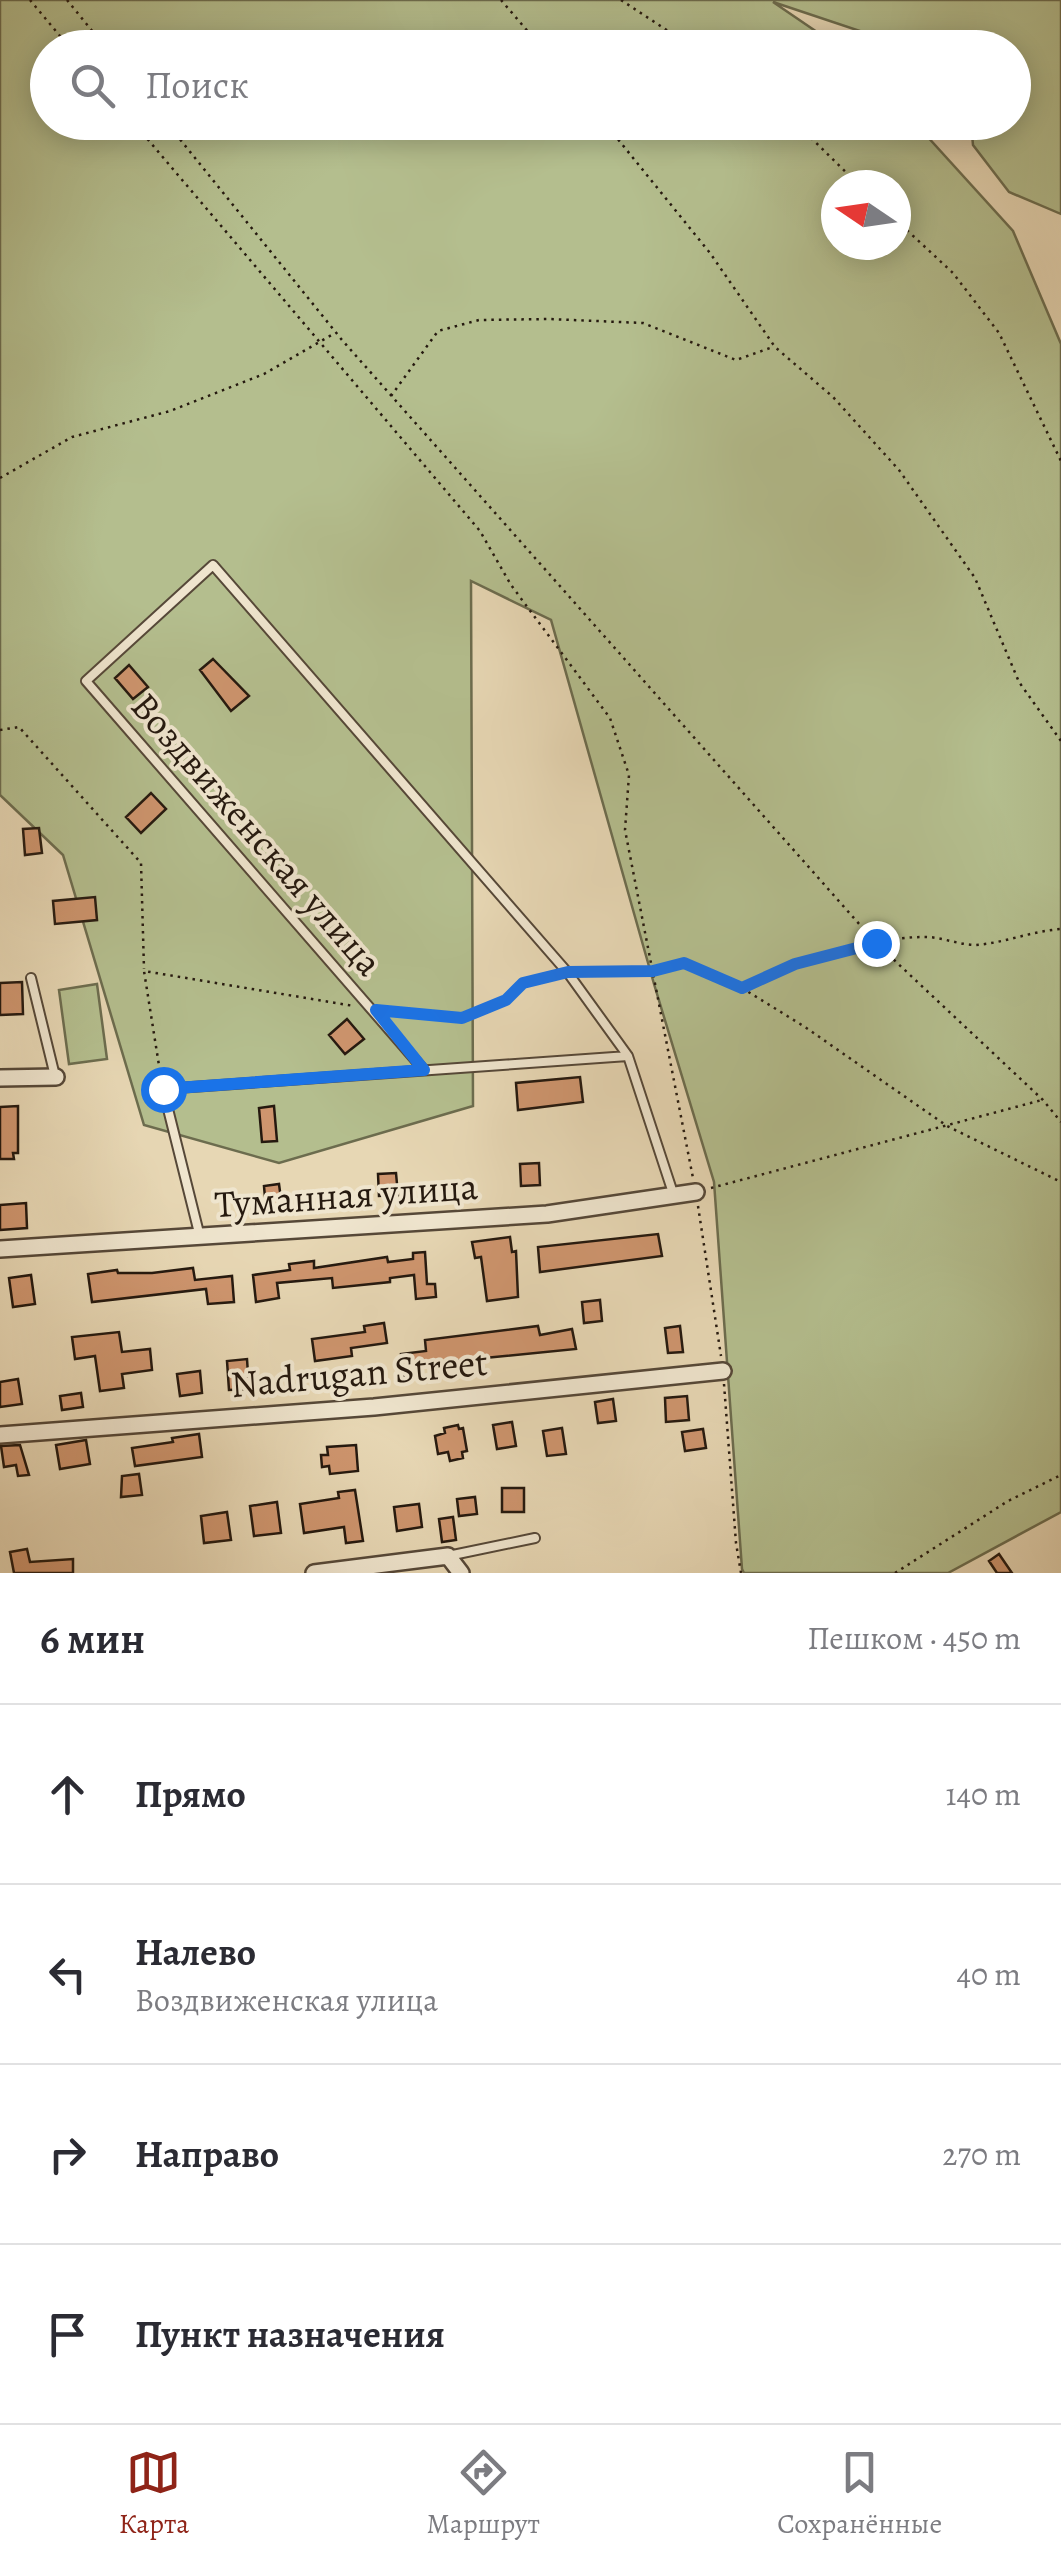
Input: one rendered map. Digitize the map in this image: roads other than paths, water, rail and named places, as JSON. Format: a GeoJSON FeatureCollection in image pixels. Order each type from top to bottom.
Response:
{"type":"FeatureCollection","features":[{"type":"Feature","properties":{"kind":"street"},"geometry":{"type":"LineString","coordinates":[[0,1078],[56,1077]]}},
{"type":"Feature","properties":{"kind":"street","name":"Туманная улица"},"geometry":{"type":"LineString","coordinates":[[0,1250],[547,1214],[696,1192]]}},
{"type":"Feature","properties":{"kind":"street","name":"Nadrugan Street"},"geometry":{"type":"LineString","coordinates":[[0,1435],[374,1407],[723,1370]]}},
{"type":"Feature","properties":{"kind":"street"},"geometry":{"type":"LineString","coordinates":[[314,1573],[448,1556],[460,1573]]}},
{"type":"Feature","properties":{"kind":"lane","name":"Воздвиженская улица"},"geometry":{"type":"LineString","coordinates":[[424,1070],[376,1010],[86,681],[213,565],[568,972],[628,1056]]}},
{"type":"Feature","properties":{"kind":"lane"},"geometry":{"type":"LineString","coordinates":[[31,978],[56,1077]]}},
{"type":"Feature","properties":{"kind":"lane"},"geometry":{"type":"LineString","coordinates":[[200,1237],[163,1089],[628,1056],[674,1198]]}},
{"type":"Feature","properties":{"kind":"lane"},"geometry":{"type":"LineString","coordinates":[[448,1556],[535,1538]]}}]}
